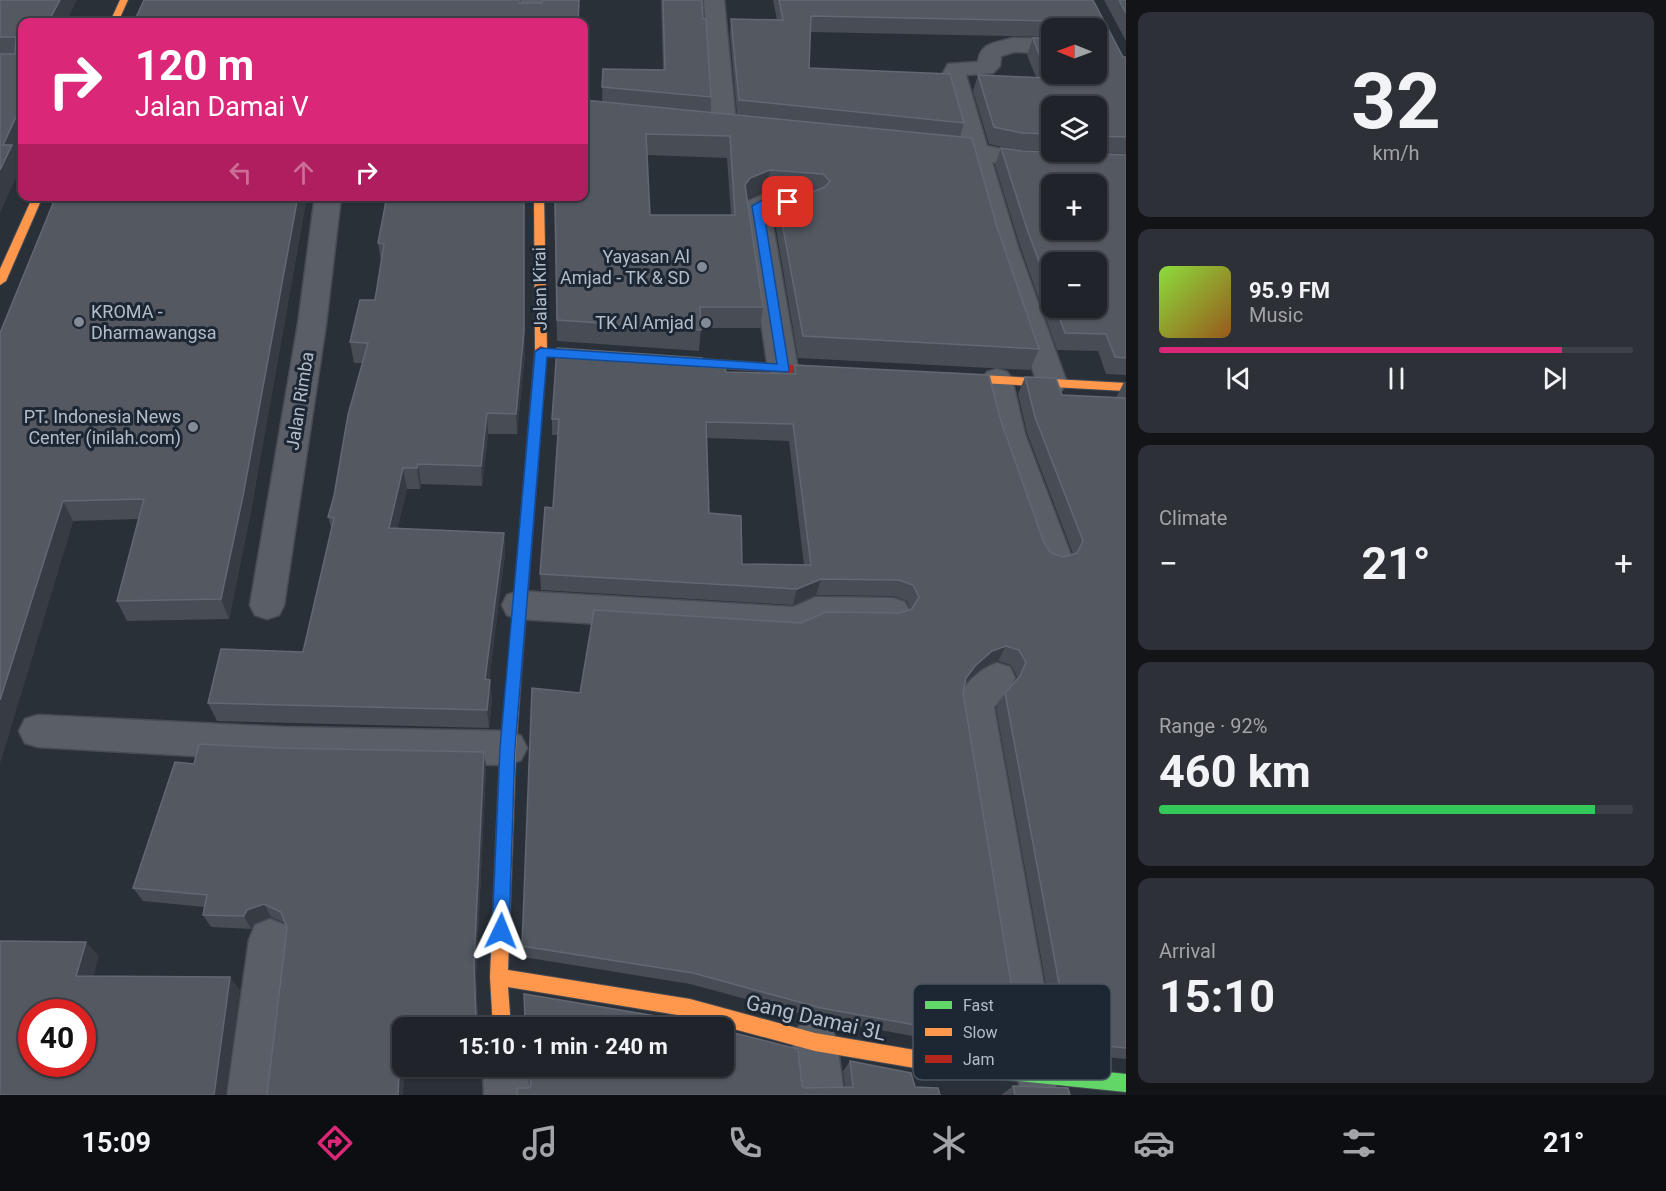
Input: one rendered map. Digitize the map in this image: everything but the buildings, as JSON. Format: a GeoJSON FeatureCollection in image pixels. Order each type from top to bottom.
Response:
{"type":"FeatureCollection","features":[{"type":"Feature","properties":{"kind":"street"},"geometry":{"type":"LineString","coordinates":[[116,18],[124,0]]}},
{"type":"Feature","properties":{"kind":"street"},"geometry":{"type":"LineString","coordinates":[[531,0],[531,18]]}},
{"type":"Feature","properties":{"kind":"street"},"geometry":{"type":"LineString","coordinates":[[714,0],[723,124]]}},
{"type":"Feature","properties":{"kind":"street"},"geometry":{"type":"LineString","coordinates":[[1041,46],[1009,46],[990,52],[989,66],[986,68],[955,70],[1005,247],[1052,383]]}},
{"type":"Feature","properties":{"kind":"street"},"geometry":{"type":"LineString","coordinates":[[905,144],[1016,159],[1126,163]]}},
{"type":"Feature","properties":{"kind":"street"},"geometry":{"type":"LineString","coordinates":[[0,281],[36,201]]}},
{"type":"Feature","properties":{"kind":"street","name":"Jalan Rimba"},"geometry":{"type":"LineString","coordinates":[[267,605],[312,324],[327,201]]}},
{"type":"Feature","properties":{"kind":"street","name":"Jalan Kirai"},"geometry":{"type":"LineString","coordinates":[[501,1017],[499,976],[508,748],[519,605],[547,353],[539,201]]}},
{"type":"Feature","properties":{"kind":"street"},"geometry":{"type":"LineString","coordinates":[[783,369],[757,206],[766,201],[810,202]]}},
{"type":"Feature","properties":{"kind":"street"},"geometry":{"type":"LineString","coordinates":[[645,359],[855,372]]}},
{"type":"Feature","properties":{"kind":"street"},"geometry":{"type":"LineString","coordinates":[[926,376],[1126,387]]}},
{"type":"Feature","properties":{"kind":"street"},"geometry":{"type":"LineString","coordinates":[[997,379],[1010,434],[1054,558]]}},
{"type":"Feature","properties":{"kind":"street"},"geometry":{"type":"LineString","coordinates":[[519,605],[797,622],[816,611],[893,612]]}},
{"type":"Feature","properties":{"kind":"street"},"geometry":{"type":"LineString","coordinates":[[997,678],[975,702],[976,720],[1022,984]]}},
{"type":"Feature","properties":{"kind":"street"},"geometry":{"type":"LineString","coordinates":[[38,731],[284,744],[508,748]]}},
{"type":"Feature","properties":{"kind":"street"},"geometry":{"type":"LineString","coordinates":[[250,1095],[270,940]]}},
{"type":"Feature","properties":{"kind":"street","name":"Gang Damai 3L"},"geometry":{"type":"LineString","coordinates":[[499,976],[690,1008],[815,1042],[913,1074]]}},
{"type":"Feature","properties":{"kind":"street"},"geometry":{"type":"LineString","coordinates":[[815,1042],[821,1095]]}},
{"type":"Feature","properties":{"kind":"street"},"geometry":{"type":"LineString","coordinates":[[506,1077],[507,1095]]}},
{"type":"Feature","properties":{"kind":"street","name":"Gang Damai 3L"},"geometry":{"type":"LineString","coordinates":[[1093,1080],[1126,1083]]}},
{"type":"Feature","properties":{"kind":"traffic: fast"},"geometry":{"type":"LineString","coordinates":[[1097,1080],[1126,1083]]}},
{"type":"Feature","properties":{"kind":"traffic: slow"},"geometry":{"type":"LineString","coordinates":[[116,18],[124,0]]}},
{"type":"Feature","properties":{"kind":"traffic: slow"},"geometry":{"type":"LineString","coordinates":[[0,281],[36,201]]}},
{"type":"Feature","properties":{"kind":"traffic: slow"},"geometry":{"type":"LineString","coordinates":[[539,201],[541,350]]}},
{"type":"Feature","properties":{"kind":"traffic: slow"},"geometry":{"type":"LineString","coordinates":[[944,377],[1126,387]]}},
{"type":"Feature","properties":{"kind":"traffic: slow"},"geometry":{"type":"LineString","coordinates":[[501,1017],[499,977],[508,748],[514,679]]}},
{"type":"Feature","properties":{"kind":"traffic: slow"},"geometry":{"type":"LineString","coordinates":[[499,977],[690,1008],[815,1042],[913,1059]]}},
{"type":"Feature","properties":{"kind":"traffic: jam"},"geometry":{"type":"LineString","coordinates":[[514,679],[541,350]]}},
{"type":"Feature","properties":{"kind":"traffic: jam"},"geometry":{"type":"LineString","coordinates":[[657,360],[839,372]]}},
{"type":"Feature","properties":{"kind":"place","name":"Yayasan Al Amjad - TK & SD"},"geometry":{"type":"Point","coordinates":[702,267]}},
{"type":"Feature","properties":{"kind":"place","name":"KROMA - Dharmawangsa"},"geometry":{"type":"Point","coordinates":[79,322]}},
{"type":"Feature","properties":{"kind":"place","name":"TK Al Amjad"},"geometry":{"type":"Point","coordinates":[706,323]}},
{"type":"Feature","properties":{"kind":"place","name":"PT. Indonesia News Center (inilah.com)"},"geometry":{"type":"Point","coordinates":[193,427]}},
{"type":"Feature","properties":{"kind":"route"},"geometry":{"type":"LineString","coordinates":[[501,931],[508,748],[541,352],[783,369],[766,248],[757,206],[766,201],[788,202]]}}]}
